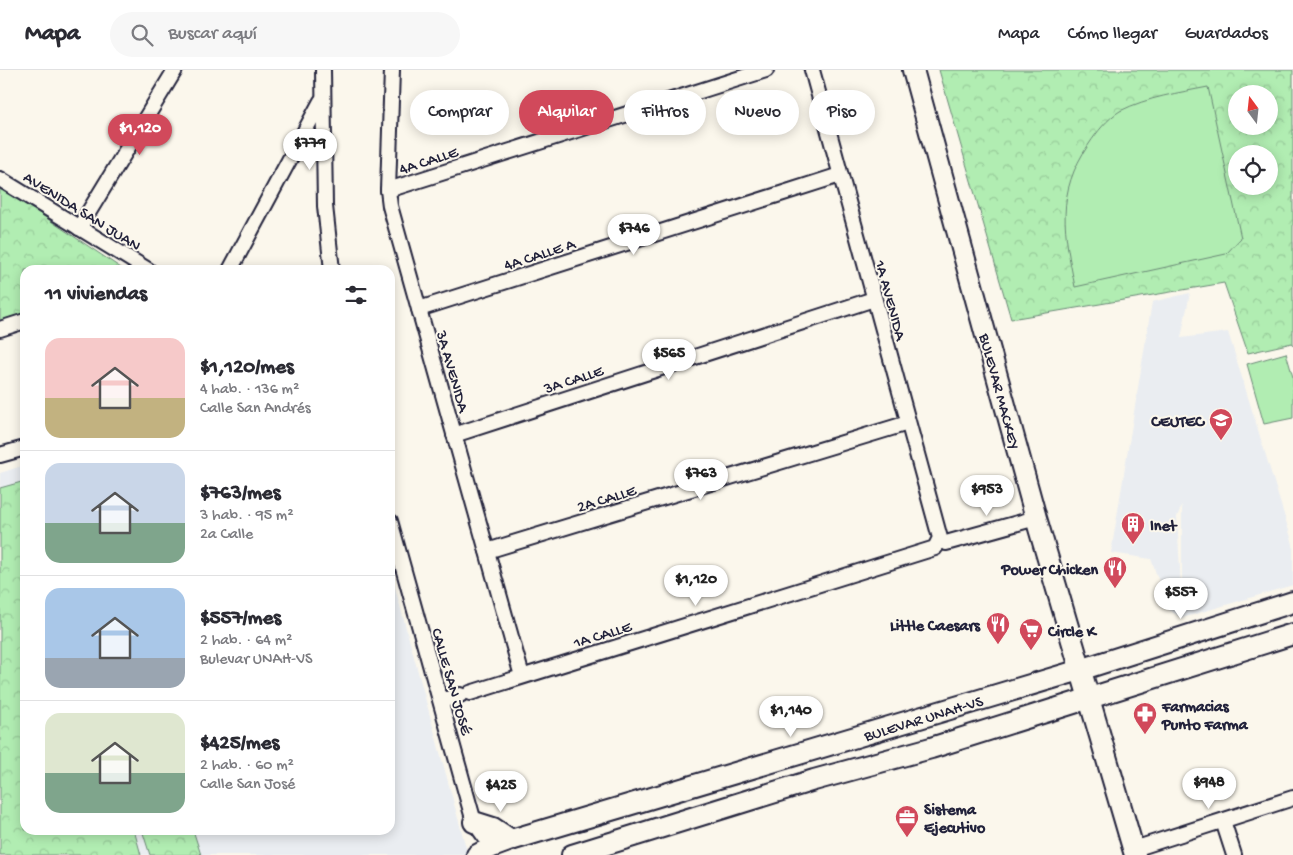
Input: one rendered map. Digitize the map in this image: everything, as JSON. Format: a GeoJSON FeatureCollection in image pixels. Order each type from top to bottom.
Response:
{"type":"FeatureCollection","features":[{"type":"Feature","properties":{"kind":"main road","name":"BULEVAR MACKEY"},"geometry":{"type":"LineString","coordinates":[[913,70],[1036,518],[1134,852]]}},
{"type":"Feature","properties":{"kind":"main road","name":"BULEVAR UNAH-VS"},"geometry":{"type":"LineString","coordinates":[[496,849],[1080,670],[1293,602]]}},
{"type":"Feature","properties":{"kind":"main road","name":"BULEVAR UNAH-VS"},"geometry":{"type":"LineString","coordinates":[[572,855],[705,812],[931,748],[1293,634]]}},
{"type":"Feature","properties":{"kind":"main road"},"geometry":{"type":"LineString","coordinates":[[474,822],[493,828],[496,849]]}},
{"type":"Feature","properties":{"kind":"street"},"geometry":{"type":"LineString","coordinates":[[79,228],[175,70]]}},
{"type":"Feature","properties":{"kind":"street"},"geometry":{"type":"LineString","coordinates":[[322,70],[326,221],[331,265]]}},
{"type":"Feature","properties":{"kind":"street","name":"3A AVENIDA"},"geometry":{"type":"LineString","coordinates":[[392,70],[388,190],[390,206],[522,676]]}},
{"type":"Feature","properties":{"kind":"street","name":"4A CALLE"},"geometry":{"type":"LineString","coordinates":[[388,190],[766,70]]}},
{"type":"Feature","properties":{"kind":"street","name":"1A AVENIDA"},"geometry":{"type":"LineString","coordinates":[[812,70],[908,424],[943,541]]}},
{"type":"Feature","properties":{"kind":"street"},"geometry":{"type":"LineString","coordinates":[[233,265],[322,99]]}},
{"type":"Feature","properties":{"kind":"street","name":"4A CALLE A"},"geometry":{"type":"LineString","coordinates":[[419,309],[840,175]]}},
{"type":"Feature","properties":{"kind":"street","name":"AVENIDA SAN JUAN"},"geometry":{"type":"LineString","coordinates":[[0,179],[140,265]]}},
{"type":"Feature","properties":{"kind":"street","name":"3A CALLE"},"geometry":{"type":"LineString","coordinates":[[454,435],[874,300]]}},
{"type":"Feature","properties":{"kind":"street"},"geometry":{"type":"LineString","coordinates":[[0,330],[20,324]]}},
{"type":"Feature","properties":{"kind":"street","name":"2A CALLE"},"geometry":{"type":"LineString","coordinates":[[487,552],[908,424]]}},
{"type":"Feature","properties":{"kind":"street"},"geometry":{"type":"LineString","coordinates":[[0,455],[20,449]]}},
{"type":"Feature","properties":{"kind":"street","name":"1A CALLE"},"geometry":{"type":"LineString","coordinates":[[441,702],[935,548],[943,541],[1036,518]]}},
{"type":"Feature","properties":{"kind":"street","name":"CALLE SAN JOSÉ"},"geometry":{"type":"LineString","coordinates":[[395,539],[474,822]]}},
{"type":"Feature","properties":{"kind":"street"},"geometry":{"type":"LineString","coordinates":[[1134,852],[1293,798]]}},
{"type":"Feature","properties":{"kind":"street"},"geometry":{"type":"LineString","coordinates":[[1223,821],[1234,855]]}},
{"type":"Feature","properties":{"kind":"shaded area","name":"CEUTEC"},"geometry":{"type":"Polygon","coordinates":[[[1190,293],[1181,338],[1228,332],[1293,544],[1293,585],[1182,618],[1169,610],[1151,559],[1111,553],[1152,302],[1190,293]],[[1182,505],[1177,517],[1182,604],[1182,505]]]}},
{"type":"Feature","properties":{"kind":"shaded area"},"geometry":{"type":"Polygon","coordinates":[[[20,467],[20,835],[395,835],[395,587],[468,855],[0,855],[0,473],[20,467]]]}},
{"type":"Feature","properties":{"kind":"green space"},"geometry":{"type":"Polygon","coordinates":[[[939,70],[1293,70],[1293,346],[1292,343],[1248,353],[1224,283],[1011,319],[939,70]]]}},
{"type":"Feature","properties":{"kind":"green space"},"geometry":{"type":"Polygon","coordinates":[[[1208,87],[1228,179],[1228,195],[1232,195],[1241,238],[1226,254],[1075,287],[1068,248],[1065,213],[1071,180],[1078,162],[1095,135],[1120,111],[1152,99],[1208,87]]]}},
{"type":"Feature","properties":{"kind":"green space"},"geometry":{"type":"Polygon","coordinates":[[[0,187],[117,265],[20,265],[20,320],[0,326],[0,187]]]}},
{"type":"Feature","properties":{"kind":"green space"},"geometry":{"type":"Polygon","coordinates":[[[1286,353],[1293,377],[1293,418],[1264,424],[1247,364],[1286,353]]]}},
{"type":"Feature","properties":{"kind":"green space"},"geometry":{"type":"Polygon","coordinates":[[[20,482],[20,835],[135,835],[141,855],[0,855],[0,488],[20,482]]]}},
{"type":"Feature","properties":{"kind":"green space"},"geometry":{"type":"Polygon","coordinates":[[[144,835],[195,835],[201,855],[150,855],[144,835]]]}},
{"type":"Feature","properties":{"kind":"place","name":"CEUTEC"},"geometry":{"type":"Point","coordinates":[1221,441]}},
{"type":"Feature","properties":{"kind":"place","name":"Inet"},"geometry":{"type":"Point","coordinates":[1133,545]}},
{"type":"Feature","properties":{"kind":"place","name":"Power Chicken"},"geometry":{"type":"Point","coordinates":[1115,589]}},
{"type":"Feature","properties":{"kind":"place","name":"Little Caesars"},"geometry":{"type":"Point","coordinates":[998,645]}},
{"type":"Feature","properties":{"kind":"place","name":"Circle K"},"geometry":{"type":"Point","coordinates":[1031,651]}},
{"type":"Feature","properties":{"kind":"place","name":"Farmacias Punto Farma"},"geometry":{"type":"Point","coordinates":[1145,735]}},
{"type":"Feature","properties":{"kind":"place","name":"Sistema Ejecutivo"},"geometry":{"type":"Point","coordinates":[907,838]}}]}
